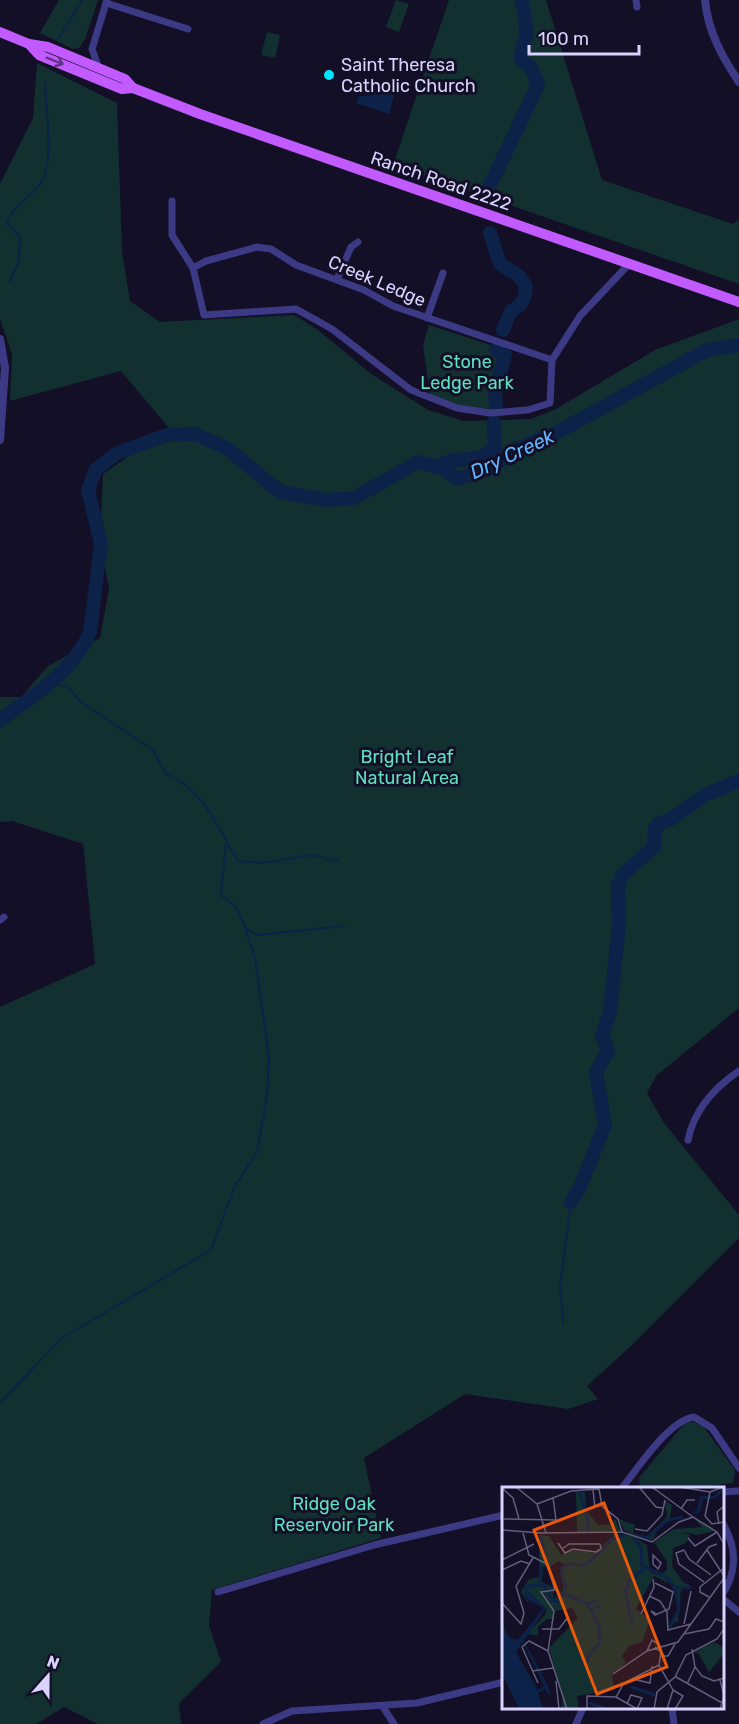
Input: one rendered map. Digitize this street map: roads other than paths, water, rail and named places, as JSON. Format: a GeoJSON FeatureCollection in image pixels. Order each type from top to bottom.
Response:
{"type":"FeatureCollection","features":[{"type":"Feature","properties":{"kind":"main road","name":"Ranch Road 2222"},"geometry":{"type":"LineString","coordinates":[[0,32],[29,44],[48,47],[125,79],[133,88]]}},
{"type":"Feature","properties":{"kind":"main road","name":"Ranch Road 2222"},"geometry":{"type":"LineString","coordinates":[[29,44],[39,55],[122,89],[133,88],[739,302]]}},
{"type":"Feature","properties":{"kind":"street"},"geometry":{"type":"LineString","coordinates":[[705,0],[707,16],[715,41],[739,82]]}},
{"type":"Feature","properties":{"kind":"street"},"geometry":{"type":"LineString","coordinates":[[99,69],[92,48],[106,2],[188,29]]}},
{"type":"Feature","properties":{"kind":"street"},"geometry":{"type":"LineString","coordinates":[[75,59],[92,48]]}},
{"type":"Feature","properties":{"kind":"street"},"geometry":{"type":"LineString","coordinates":[[172,201],[172,235],[193,268],[204,315],[296,309],[332,329],[411,390],[457,408],[490,413],[528,410],[550,403],[552,360],[580,316],[629,264]]}},
{"type":"Feature","properties":{"kind":"street"},"geometry":{"type":"LineString","coordinates":[[337,279],[351,247],[358,242]]}},
{"type":"Feature","properties":{"kind":"street","name":"Creek Ledge"},"geometry":{"type":"LineString","coordinates":[[193,268],[206,261],[257,247],[271,249],[296,265],[337,279],[427,318],[552,360]]}},
{"type":"Feature","properties":{"kind":"street"},"geometry":{"type":"LineString","coordinates":[[427,318],[443,273]]}},
{"type":"Feature","properties":{"kind":"street"},"geometry":{"type":"LineString","coordinates":[[0,339],[5,355],[5,385],[0,440]]}},
{"type":"Feature","properties":{"kind":"street"},"geometry":{"type":"LineString","coordinates":[[688,1140],[690,1127],[710,1095],[739,1071]]}},
{"type":"Feature","properties":{"kind":"street"},"geometry":{"type":"LineString","coordinates":[[623,1487],[669,1431],[679,1421],[686,1418],[694,1417],[712,1428],[739,1468]]}},
{"type":"Feature","properties":{"kind":"street"},"geometry":{"type":"LineString","coordinates":[[218,1592],[374,1545],[502,1515]]}},
{"type":"Feature","properties":{"kind":"street"},"geometry":{"type":"LineString","coordinates":[[724,1524],[731,1538],[735,1556],[730,1583],[724,1595]]}},
{"type":"Feature","properties":{"kind":"street"},"geometry":{"type":"LineString","coordinates":[[724,1598],[739,1612]]}},
{"type":"Feature","properties":{"kind":"street"},"geometry":{"type":"LineString","coordinates":[[263,1724],[292,1711],[383,1707],[417,1703],[502,1682]]}},
{"type":"Feature","properties":{"kind":"street"},"geometry":{"type":"LineString","coordinates":[[383,1707],[394,1724]]}},
{"type":"Feature","properties":{"kind":"street"},"geometry":{"type":"LineString","coordinates":[[576,1724],[583,1709]]}},
{"type":"Feature","properties":{"kind":"street"},"geometry":{"type":"LineString","coordinates":[[672,1709],[674,1724]]}},
{"type":"Feature","properties":{"kind":"water"},"geometry":{"type":"Polygon","coordinates":[[[380,85],[396,90],[389,114],[356,103],[359,96],[369,96],[380,85]]]}},
{"type":"Feature","properties":{"kind":"waterway"},"geometry":{"type":"LineString","coordinates":[[59,38],[82,0]]}},
{"type":"Feature","properties":{"kind":"waterway"},"geometry":{"type":"LineString","coordinates":[[485,196],[538,85],[530,66],[521,60],[526,33],[522,0]]}},
{"type":"Feature","properties":{"kind":"waterway"},"geometry":{"type":"LineString","coordinates":[[10,282],[19,261],[20,237],[7,223],[13,211],[34,192],[42,181],[48,160],[45,83]]}},
{"type":"Feature","properties":{"kind":"waterway"},"geometry":{"type":"LineString","coordinates":[[490,233],[500,264],[518,275],[526,286],[523,301],[511,311],[503,330]]}},
{"type":"Feature","properties":{"kind":"waterway","name":"Dry Creek"},"geometry":{"type":"LineString","coordinates":[[0,720],[39,692],[63,671],[74,659],[90,632],[101,544],[88,490],[96,469],[117,453],[167,435],[196,434],[228,449],[280,492],[326,500],[354,498],[418,462],[443,468],[457,479],[491,468],[516,449],[556,433],[707,350],[739,345]]}},
{"type":"Feature","properties":{"kind":"waterway"},"geometry":{"type":"LineString","coordinates":[[496,350],[505,355],[495,393],[496,406]]}},
{"type":"Feature","properties":{"kind":"waterway"},"geometry":{"type":"LineString","coordinates":[[436,467],[452,461],[480,457],[495,447],[494,422]]}},
{"type":"Feature","properties":{"kind":"waterway"},"geometry":{"type":"LineString","coordinates":[[50,684],[67,686],[81,702],[153,750],[166,774],[179,780],[200,799],[217,823],[238,861],[262,863],[312,855],[338,861]]}},
{"type":"Feature","properties":{"kind":"waterway"},"geometry":{"type":"LineString","coordinates":[[571,1202],[580,1187],[605,1125],[596,1072],[608,1051],[602,1035],[610,1012],[619,924],[618,886],[622,875],[654,847],[655,829],[658,824],[671,819],[705,795],[739,781]]}},
{"type":"Feature","properties":{"kind":"waterway"},"geometry":{"type":"LineString","coordinates":[[226,843],[221,895],[237,908],[245,928],[257,935],[344,926]]}},
{"type":"Feature","properties":{"kind":"waterway"},"geometry":{"type":"LineString","coordinates":[[0,1403],[62,1338],[211,1250],[235,1186],[257,1152],[267,1096],[269,1056],[255,958],[245,928]]}},
{"type":"Feature","properties":{"kind":"waterway"},"geometry":{"type":"LineString","coordinates":[[563,1324],[560,1286],[571,1202]]}},
{"type":"Feature","properties":{"kind":"place","name":"Saint Theresa Catholic Church"},"geometry":{"type":"Point","coordinates":[329,75]}},
{"type":"Feature","properties":{"kind":"park label","name":"Stone Ledge Park"},"geometry":{"type":"Point","coordinates":[467,372]}},
{"type":"Feature","properties":{"kind":"park label","name":"Bright Leaf Natural Area"},"geometry":{"type":"Point","coordinates":[407,768]}},
{"type":"Feature","properties":{"kind":"park label","name":"Ridge Oak Reservoir Park"},"geometry":{"type":"Point","coordinates":[334,1514]}}]}
